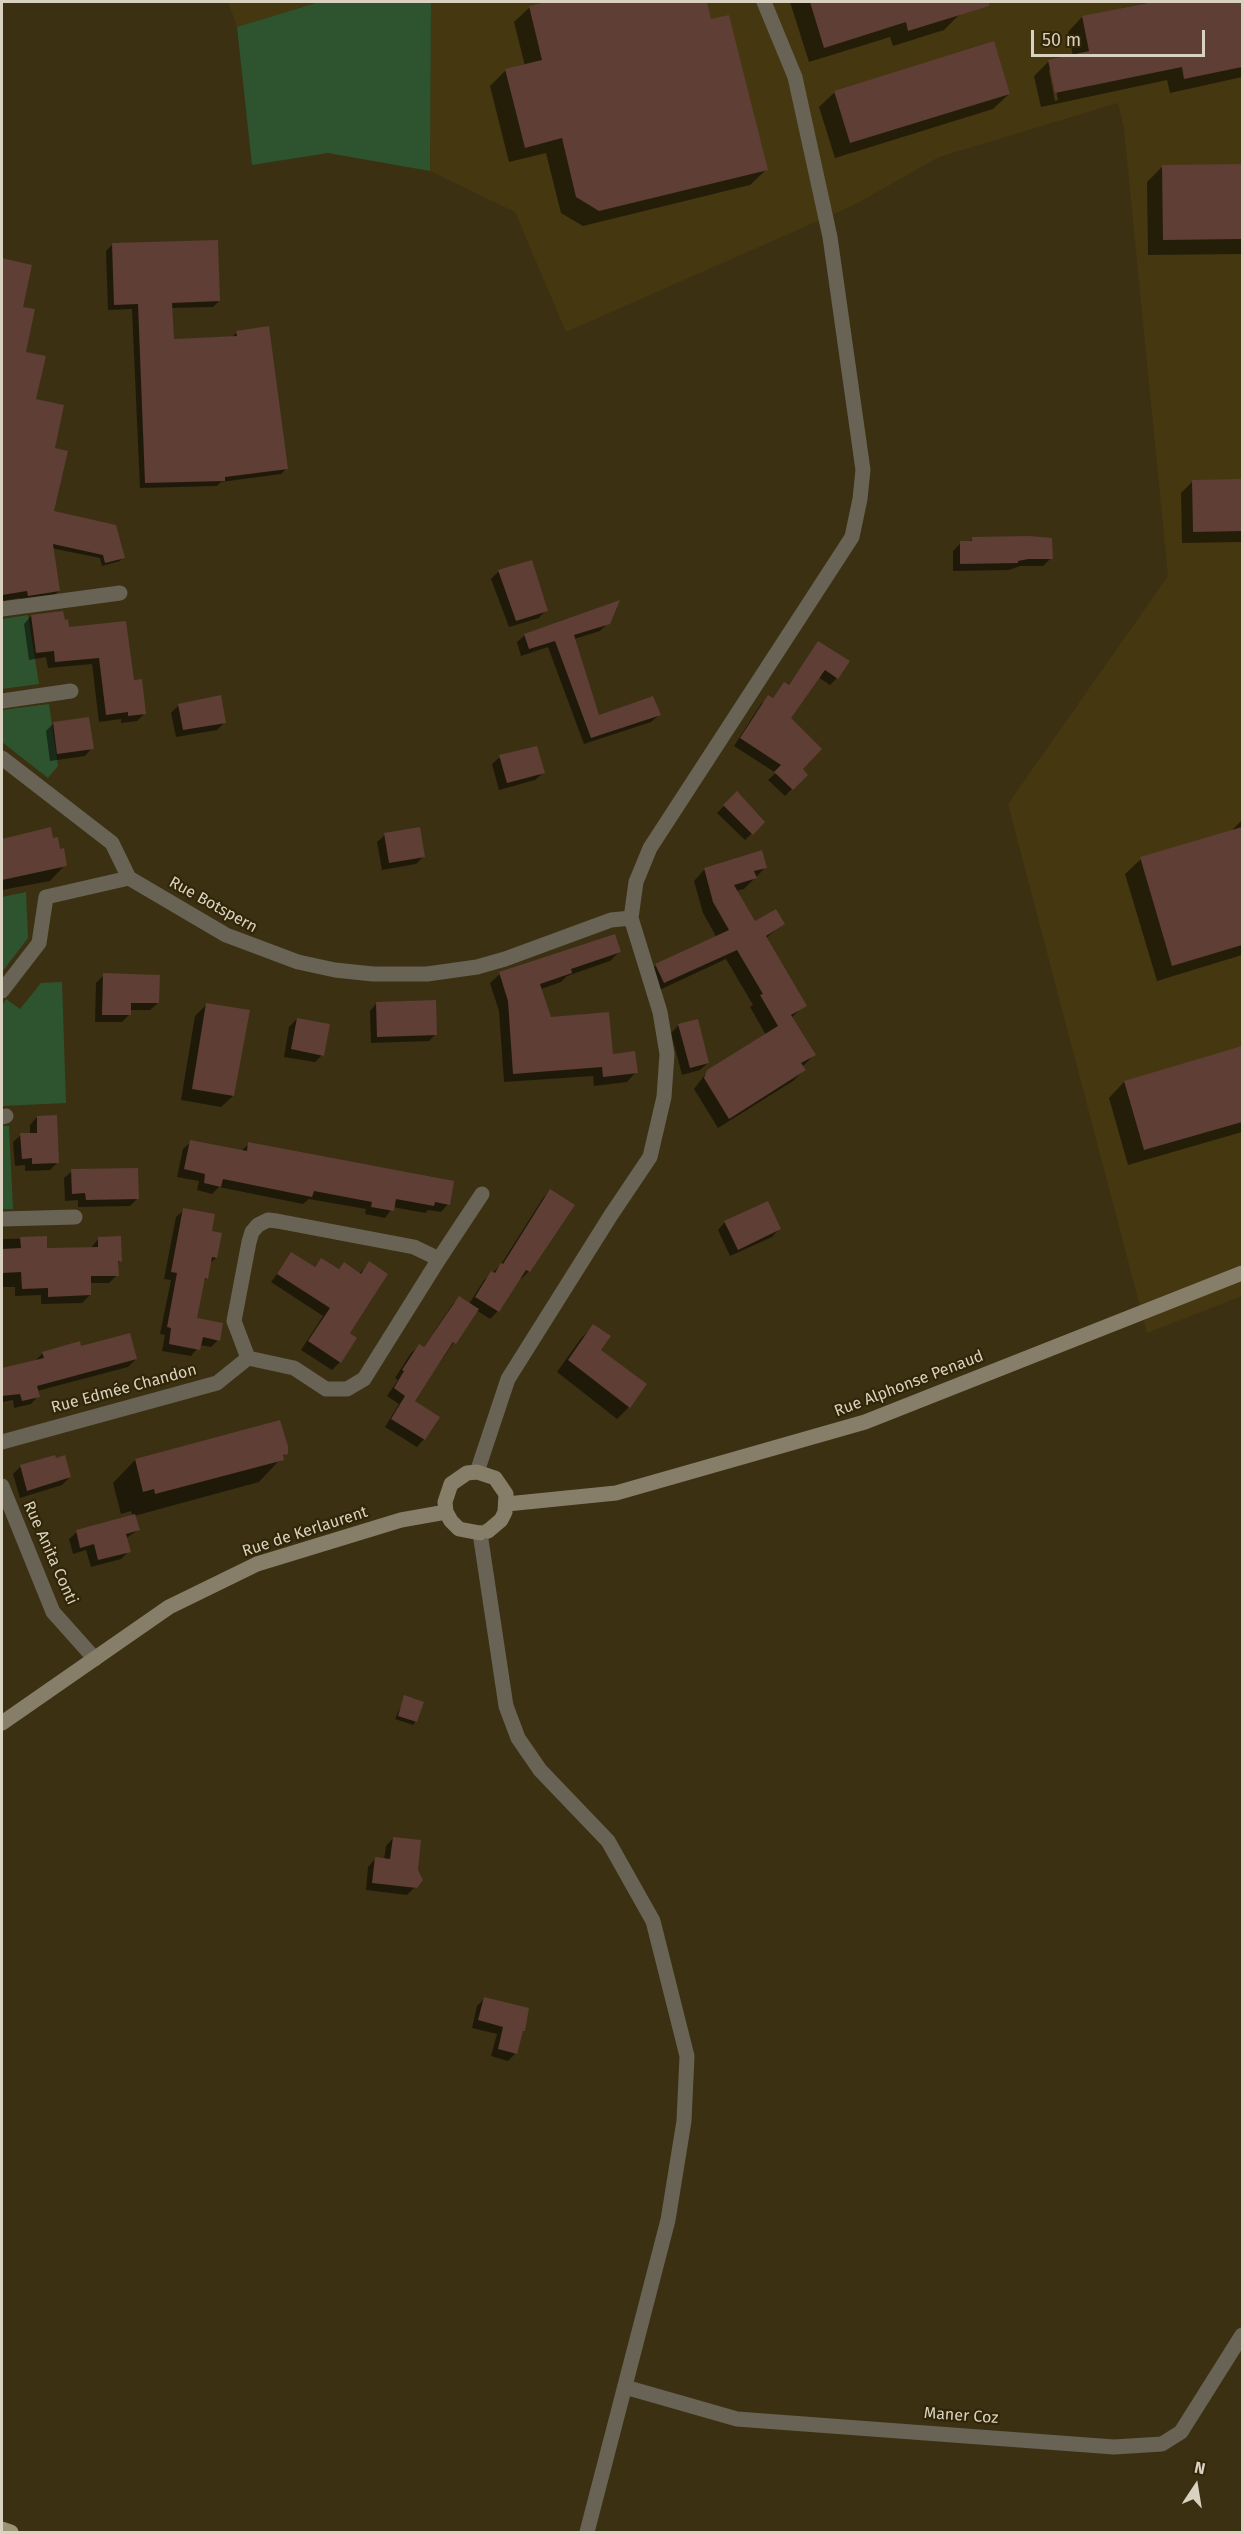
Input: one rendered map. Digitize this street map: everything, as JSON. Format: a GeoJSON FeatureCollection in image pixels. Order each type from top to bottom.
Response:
{"type":"FeatureCollection","features":[{"type":"Feature","properties":{"kind":"main road"},"geometry":{"type":"LineString","coordinates":[[2,2529],[11,2532]]}},
{"type":"Feature","properties":{"kind":"street"},"geometry":{"type":"LineString","coordinates":[[477,1472],[508,1379],[610,1215],[650,1157],[664,1096],[667,1054],[660,1012],[632,918],[636,882],[650,848],[852,537],[860,499],[863,470],[830,237],[795,77],[764,2]]}},
{"type":"Feature","properties":{"kind":"street"},"geometry":{"type":"LineString","coordinates":[[2,609],[120,593]]}},
{"type":"Feature","properties":{"kind":"street"},"geometry":{"type":"LineString","coordinates":[[2,701],[71,691]]}},
{"type":"Feature","properties":{"kind":"street"},"geometry":{"type":"LineString","coordinates":[[2,758],[112,843],[129,878],[46,897],[39,943],[2,991]]}},
{"type":"Feature","properties":{"kind":"street","name":"Rue Botspern"},"geometry":{"type":"LineString","coordinates":[[129,878],[226,935],[261,950],[298,962],[335,970],[373,974],[428,974],[477,967],[611,920],[632,918]]}},
{"type":"Feature","properties":{"kind":"street"},"geometry":{"type":"LineString","coordinates":[[439,1260],[414,1247],[277,1221],[268,1220],[258,1225],[252,1232],[249,1242],[234,1321],[248,1358],[294,1368],[326,1389],[347,1389],[364,1379],[482,1194]]}},
{"type":"Feature","properties":{"kind":"street"},"geometry":{"type":"LineString","coordinates":[[2,1219],[75,1217]]}},
{"type":"Feature","properties":{"kind":"street","name":"Rue Alphonse Penaud"},"geometry":{"type":"LineString","coordinates":[[507,1504],[616,1493],[866,1422],[1242,1273]]}},
{"type":"Feature","properties":{"kind":"street","name":"Rue Edmée Chandon"},"geometry":{"type":"LineString","coordinates":[[2,1442],[217,1383],[248,1358]]}},
{"type":"Feature","properties":{"kind":"street"},"geometry":{"type":"LineString","coordinates":[[477,1472],[495,1478],[502,1485],[507,1504],[501,1520],[484,1532],[459,1529],[446,1512],[447,1493],[451,1484],[467,1473],[477,1472]]}},
{"type":"Feature","properties":{"kind":"street","name":"Rue Anita Conti"},"geometry":{"type":"LineString","coordinates":[[2,1486],[53,1612],[95,1659]]}},
{"type":"Feature","properties":{"kind":"street","name":"Rue de Kerlaurent"},"geometry":{"type":"LineString","coordinates":[[2,1723],[169,1607],[257,1564],[401,1520],[446,1512]]}},
{"type":"Feature","properties":{"kind":"street"},"geometry":{"type":"LineString","coordinates":[[484,1532],[506,1706],[518,1738],[540,1770],[608,1841],[653,1920],[687,2056],[684,2121],[668,2220],[586,2532]]}},
{"type":"Feature","properties":{"kind":"street","name":"Maner Coz"},"geometry":{"type":"LineString","coordinates":[[625,2386],[737,2419],[1114,2446],[1162,2444],[1181,2432],[1242,2335]]}},
{"type":"Feature","properties":{"kind":"shaded area"},"geometry":{"type":"Polygon","coordinates":[[[228,2],[319,2],[237,27],[228,2]]]}},
{"type":"Feature","properties":{"kind":"shaded area"},"geometry":{"type":"Polygon","coordinates":[[[431,2],[1242,2],[1242,1296],[1147,1333],[1008,804],[1168,576],[1124,129],[1118,103],[939,157],[854,205],[566,332],[515,212],[430,171],[431,2]]]}},
{"type":"Feature","properties":{"kind":"green space"},"geometry":{"type":"Polygon","coordinates":[[[319,2],[431,2],[430,171],[328,153],[252,165],[237,27],[319,2]]]}},
{"type":"Feature","properties":{"kind":"green space"},"geometry":{"type":"Polygon","coordinates":[[[28,615],[39,684],[2,689],[2,619],[28,615]]]}},
{"type":"Feature","properties":{"kind":"green space"},"geometry":{"type":"Polygon","coordinates":[[[49,704],[58,766],[48,778],[2,742],[2,710],[49,704]]]}},
{"type":"Feature","properties":{"kind":"green space"},"geometry":{"type":"Polygon","coordinates":[[[26,892],[28,938],[2,972],[2,897],[26,892]]]}},
{"type":"Feature","properties":{"kind":"green space"},"geometry":{"type":"Polygon","coordinates":[[[62,982],[66,1103],[2,1106],[2,1005],[6,999],[20,1009],[41,983],[62,982]]]}},
{"type":"Feature","properties":{"kind":"green space"},"geometry":{"type":"Polygon","coordinates":[[[2,1126],[9,1126],[13,1209],[2,1209],[2,1126]]]}},
{"type":"Feature","properties":{"kind":"building"},"geometry":{"type":"Polygon","coordinates":[[[546,2],[707,2],[711,19],[729,15],[768,170],[599,211],[576,197],[562,138],[525,148],[505,69],[542,60],[529,6],[546,2]]]}},
{"type":"Feature","properties":{"kind":"building"},"geometry":{"type":"Polygon","coordinates":[[[810,2],[989,2],[989,6],[908,31],[906,22],[824,48],[810,2]]]}},
{"type":"Feature","properties":{"kind":"building"},"geometry":{"type":"Polygon","coordinates":[[[1152,2],[1242,2],[1242,67],[1184,79],[1182,67],[1055,93],[1048,60],[1089,51],[1082,16],[1152,2]]]}},
{"type":"Feature","properties":{"kind":"building"},"geometry":{"type":"Polygon","coordinates":[[[994,41],[1010,94],[850,143],[834,91],[994,41]]]}},
{"type":"Feature","properties":{"kind":"building"},"geometry":{"type":"Polygon","coordinates":[[[1242,164],[1242,239],[1163,240],[1162,165],[1242,164]]]}},
{"type":"Feature","properties":{"kind":"building"},"geometry":{"type":"Polygon","coordinates":[[[218,240],[220,301],[172,303],[174,339],[237,336],[236,331],[269,326],[288,469],[225,477],[225,481],[145,483],[138,304],[114,305],[112,243],[218,240]]]}},
{"type":"Feature","properties":{"kind":"building"},"geometry":{"type":"Polygon","coordinates":[[[2,258],[32,265],[23,307],[35,309],[26,352],[46,356],[36,399],[64,405],[55,448],[68,451],[54,511],[116,525],[125,558],[105,563],[103,555],[53,544],[60,591],[28,596],[27,591],[2,595],[2,258]]]}},
{"type":"Feature","properties":{"kind":"building"},"geometry":{"type":"Polygon","coordinates":[[[1242,479],[1242,531],[1193,532],[1192,480],[1242,479]]]}},
{"type":"Feature","properties":{"kind":"building"},"geometry":{"type":"Polygon","coordinates":[[[972,537],[1052,538],[1053,559],[1028,559],[1018,561],[1018,563],[960,564],[960,541],[972,541],[972,537]]]}},
{"type":"Feature","properties":{"kind":"building"},"geometry":{"type":"Polygon","coordinates":[[[532,560],[548,611],[516,621],[498,570],[532,560]]]}},
{"type":"Feature","properties":{"kind":"building"},"geometry":{"type":"Polygon","coordinates":[[[620,600],[610,624],[574,635],[599,715],[653,696],[661,715],[591,738],[555,641],[529,649],[524,634],[620,600]]]}},
{"type":"Feature","properties":{"kind":"building"},"geometry":{"type":"Polygon","coordinates":[[[63,611],[65,620],[68,619],[69,627],[126,621],[134,680],[142,679],[146,714],[128,716],[128,712],[106,715],[99,658],[55,662],[54,651],[36,653],[31,615],[63,611]]]}},
{"type":"Feature","properties":{"kind":"building"},"geometry":{"type":"Polygon","coordinates":[[[818,641],[850,661],[838,679],[825,670],[791,718],[822,749],[803,769],[808,775],[793,790],[774,772],[781,765],[740,738],[768,695],[773,698],[784,682],[789,685],[818,641]]]}},
{"type":"Feature","properties":{"kind":"building"},"geometry":{"type":"Polygon","coordinates":[[[221,695],[226,723],[183,730],[178,704],[221,695]]]}},
{"type":"Feature","properties":{"kind":"building"},"geometry":{"type":"Polygon","coordinates":[[[89,717],[94,749],[57,754],[53,722],[89,717]]]}},
{"type":"Feature","properties":{"kind":"building"},"geometry":{"type":"Polygon","coordinates":[[[537,746],[545,773],[507,783],[499,755],[537,746]]]}},
{"type":"Feature","properties":{"kind":"building"},"geometry":{"type":"Polygon","coordinates":[[[737,791],[765,822],[753,835],[723,805],[737,791]]]}},
{"type":"Feature","properties":{"kind":"building"},"geometry":{"type":"Polygon","coordinates":[[[51,827],[53,838],[58,837],[60,849],[64,848],[67,866],[2,880],[2,839],[51,827]]]}},
{"type":"Feature","properties":{"kind":"building"},"geometry":{"type":"Polygon","coordinates":[[[420,827],[425,857],[389,863],[384,833],[420,827]]]}},
{"type":"Feature","properties":{"kind":"building"},"geometry":{"type":"Polygon","coordinates":[[[1242,827],[1242,945],[1172,966],[1140,857],[1242,827]]]}},
{"type":"Feature","properties":{"kind":"building"},"geometry":{"type":"Polygon","coordinates":[[[762,850],[767,868],[754,871],[757,878],[734,885],[755,921],[776,909],[785,924],[766,936],[807,1006],[791,1015],[816,1055],[801,1063],[806,1070],[729,1119],[704,1078],[707,1070],[778,1026],[760,995],[763,994],[737,950],[664,983],[655,964],[729,930],[713,902],[704,868],[762,850]]]}},
{"type":"Feature","properties":{"kind":"building"},"geometry":{"type":"Polygon","coordinates":[[[615,934],[621,952],[571,969],[572,973],[540,984],[551,1017],[609,1012],[613,1054],[635,1051],[638,1073],[603,1077],[602,1067],[513,1074],[508,1001],[499,972],[615,934]]]}},
{"type":"Feature","properties":{"kind":"building"},"geometry":{"type":"Polygon","coordinates":[[[103,973],[160,975],[159,1003],[131,1003],[131,1015],[102,1015],[103,973]]]}},
{"type":"Feature","properties":{"kind":"building"},"geometry":{"type":"Polygon","coordinates":[[[436,1000],[437,1035],[377,1037],[376,1002],[436,1000]]]}},
{"type":"Feature","properties":{"kind":"building"},"geometry":{"type":"Polygon","coordinates":[[[206,1003],[250,1010],[234,1096],[192,1089],[206,1003]]]}},
{"type":"Feature","properties":{"kind":"building"},"geometry":{"type":"Polygon","coordinates":[[[297,1018],[330,1024],[324,1056],[291,1049],[297,1018]]]}},
{"type":"Feature","properties":{"kind":"building"},"geometry":{"type":"Polygon","coordinates":[[[698,1019],[709,1063],[690,1068],[678,1024],[698,1019]]]}},
{"type":"Feature","properties":{"kind":"building"},"geometry":{"type":"Polygon","coordinates":[[[1242,1046],[1242,1122],[1144,1150],[1124,1081],[1242,1046]]]}},
{"type":"Feature","properties":{"kind":"building"},"geometry":{"type":"Polygon","coordinates":[[[57,1115],[59,1163],[32,1164],[32,1158],[22,1159],[20,1133],[37,1133],[37,1116],[57,1115]]]}},
{"type":"Feature","properties":{"kind":"building"},"geometry":{"type":"Polygon","coordinates":[[[190,1140],[247,1151],[248,1142],[454,1181],[450,1205],[435,1202],[434,1206],[396,1199],[394,1211],[371,1207],[372,1202],[314,1191],[312,1197],[223,1179],[221,1187],[204,1183],[205,1174],[184,1169],[190,1140]]]}},
{"type":"Feature","properties":{"kind":"building"},"geometry":{"type":"Polygon","coordinates":[[[138,1168],[139,1199],[86,1200],[85,1193],[72,1194],[71,1169],[138,1168]]]}},
{"type":"Feature","properties":{"kind":"building"},"geometry":{"type":"Polygon","coordinates":[[[550,1189],[575,1205],[530,1272],[526,1270],[499,1312],[475,1297],[491,1271],[495,1273],[501,1263],[503,1264],[550,1189]]]}},
{"type":"Feature","properties":{"kind":"building"},"geometry":{"type":"Polygon","coordinates":[[[768,1201],[781,1229],[738,1250],[724,1221],[768,1201]]]}},
{"type":"Feature","properties":{"kind":"building"},"geometry":{"type":"Polygon","coordinates":[[[183,1208],[215,1214],[212,1231],[222,1233],[217,1258],[212,1257],[208,1279],[205,1278],[197,1318],[223,1323],[220,1341],[203,1337],[200,1350],[169,1344],[171,1328],[167,1327],[177,1273],[171,1272],[183,1208]]]}},
{"type":"Feature","properties":{"kind":"building"},"geometry":{"type":"Polygon","coordinates":[[[47,1236],[47,1248],[98,1247],[98,1237],[121,1236],[122,1262],[118,1261],[119,1276],[91,1276],[91,1295],[48,1297],[48,1288],[22,1289],[21,1272],[2,1273],[2,1249],[21,1248],[20,1237],[47,1236]]]}},
{"type":"Feature","properties":{"kind":"building"},"geometry":{"type":"Polygon","coordinates":[[[291,1252],[315,1267],[321,1258],[339,1269],[344,1262],[361,1274],[369,1261],[388,1274],[350,1333],[357,1338],[341,1363],[308,1341],[330,1308],[277,1274],[291,1252]]]}},
{"type":"Feature","properties":{"kind":"building"},"geometry":{"type":"Polygon","coordinates":[[[459,1296],[479,1309],[456,1344],[453,1342],[415,1401],[440,1417],[425,1440],[391,1419],[405,1396],[394,1388],[404,1371],[402,1370],[419,1344],[424,1347],[459,1296]]]}},
{"type":"Feature","properties":{"kind":"building"},"geometry":{"type":"Polygon","coordinates":[[[593,1324],[611,1336],[601,1350],[647,1384],[630,1408],[568,1360],[593,1324]]]}},
{"type":"Feature","properties":{"kind":"building"},"geometry":{"type":"Polygon","coordinates":[[[130,1333],[137,1359],[37,1386],[40,1397],[22,1401],[20,1394],[2,1396],[2,1368],[44,1358],[42,1352],[80,1341],[81,1346],[130,1333]]]}},
{"type":"Feature","properties":{"kind":"building"},"geometry":{"type":"Polygon","coordinates":[[[280,1420],[288,1446],[288,1454],[283,1455],[284,1460],[155,1494],[154,1489],[143,1492],[135,1459],[280,1420]]]}},
{"type":"Feature","properties":{"kind":"building"},"geometry":{"type":"Polygon","coordinates":[[[55,1455],[56,1458],[65,1455],[71,1477],[27,1491],[20,1465],[55,1455]]]}},
{"type":"Feature","properties":{"kind":"building"},"geometry":{"type":"Polygon","coordinates":[[[135,1514],[140,1530],[126,1534],[131,1552],[98,1560],[94,1544],[80,1548],[76,1530],[135,1514]]]}},
{"type":"Feature","properties":{"kind":"building"},"geometry":{"type":"Polygon","coordinates":[[[404,1695],[424,1702],[417,1722],[398,1716],[404,1695]]]}},
{"type":"Feature","properties":{"kind":"building"},"geometry":{"type":"Polygon","coordinates":[[[393,1837],[421,1840],[418,1870],[423,1880],[417,1888],[372,1883],[375,1857],[390,1859],[393,1837]]]}},
{"type":"Feature","properties":{"kind":"building"},"geometry":{"type":"Polygon","coordinates":[[[484,1997],[529,2008],[525,2031],[523,2031],[517,2054],[498,2049],[503,2027],[478,2020],[484,1997]]]}}]}
